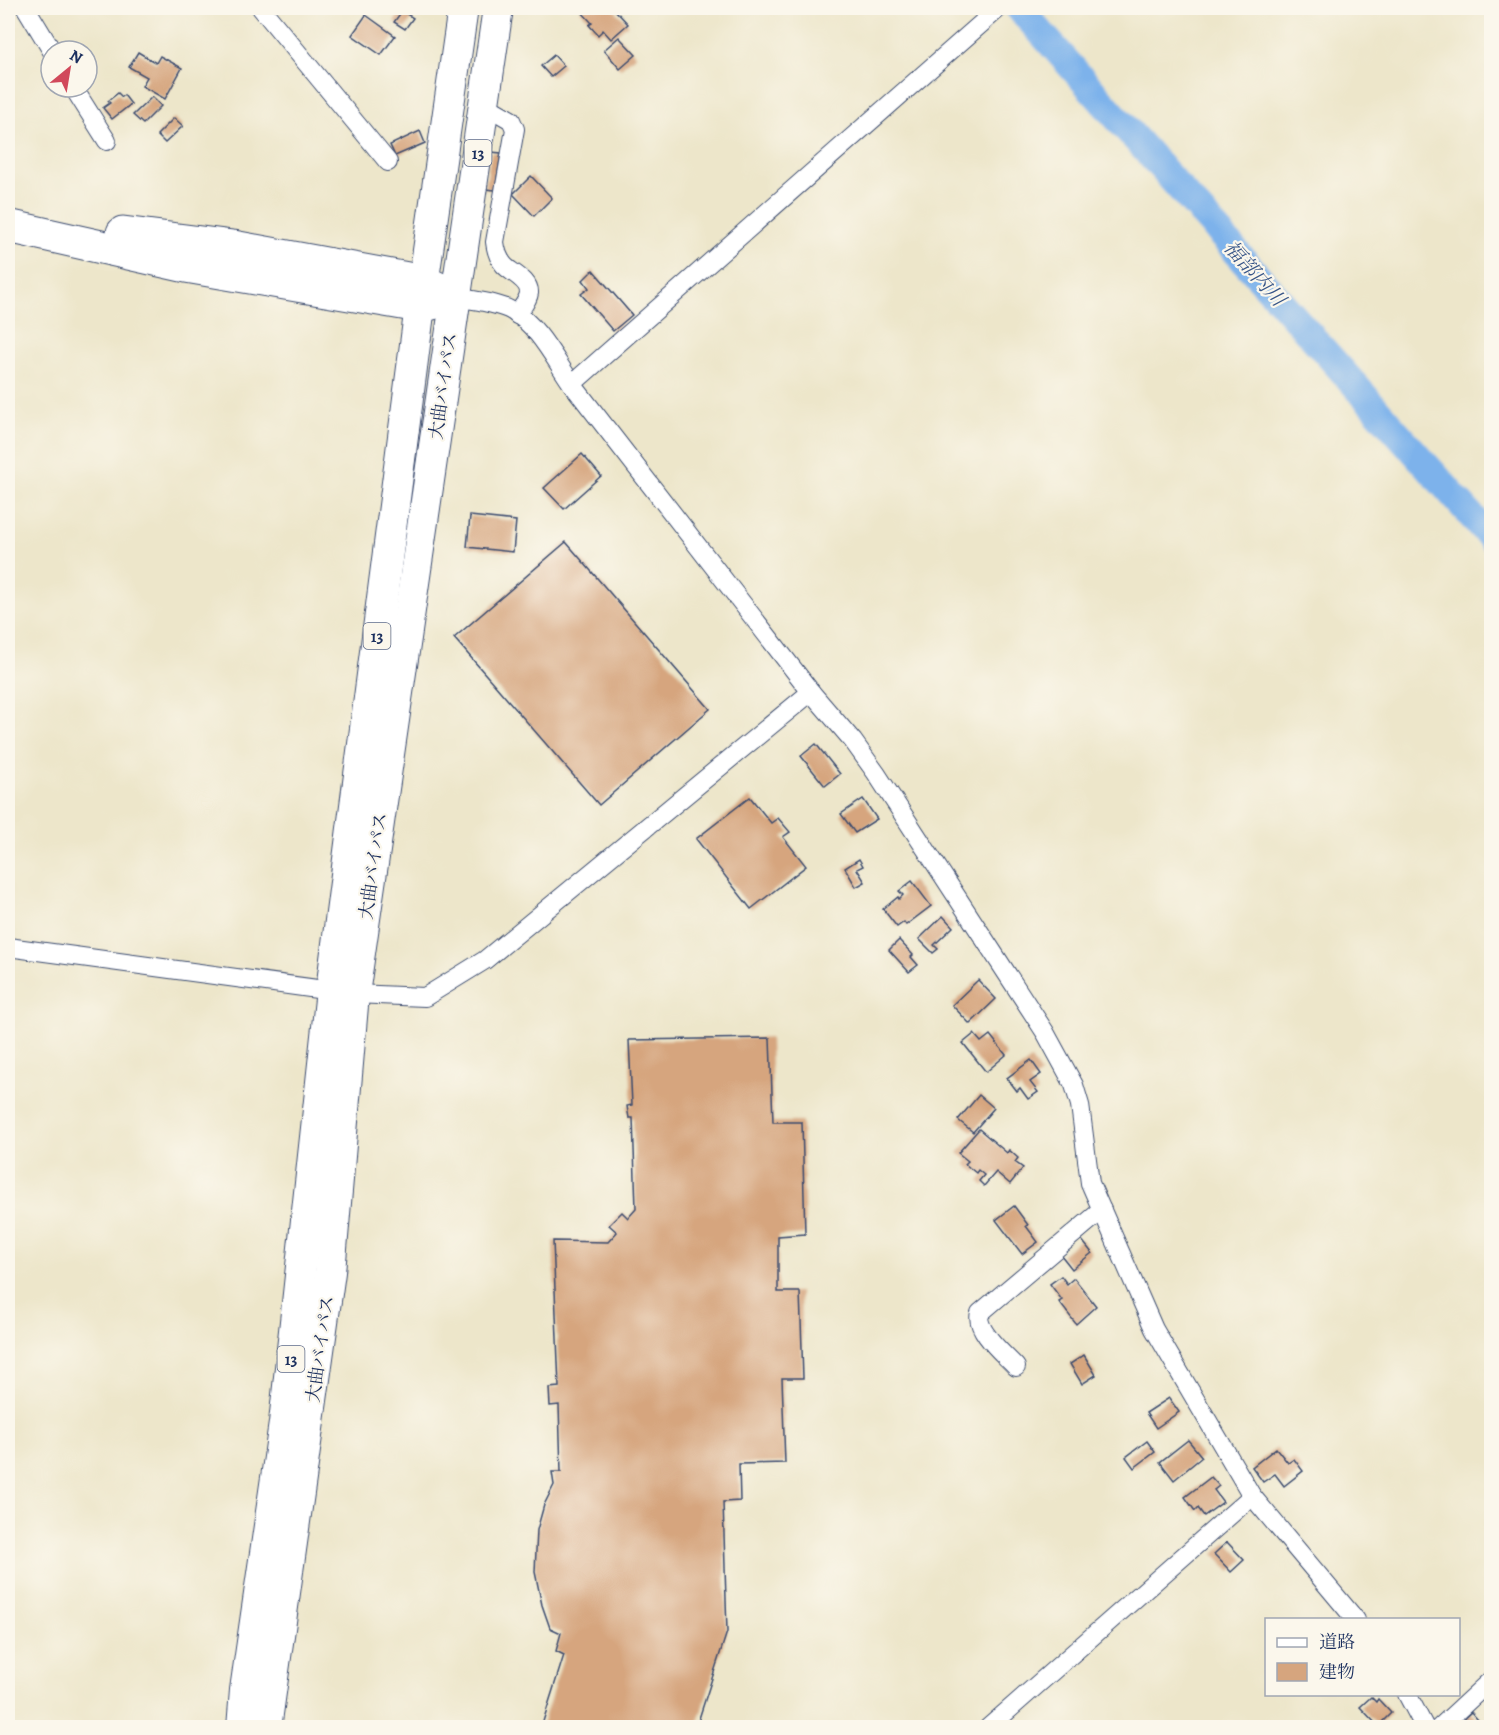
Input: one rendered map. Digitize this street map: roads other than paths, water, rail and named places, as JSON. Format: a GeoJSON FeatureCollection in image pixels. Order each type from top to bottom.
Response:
{"type":"FeatureCollection","features":[{"type":"Feature","properties":{"kind":"highway","name":"大曲バイパス"},"geometry":{"type":"LineString","coordinates":[[242,1728],[245,1690],[343,992],[422,294],[463,8]]}},
{"type":"Feature","properties":{"kind":"highway","name":"大曲バイパス"},"geometry":{"type":"LineString","coordinates":[[266,1728],[330,1272],[343,992],[456,297],[498,8]]}},
{"type":"Feature","properties":{"kind":"highway"},"geometry":{"type":"LineString","coordinates":[[8,224],[114,232],[233,248],[422,294],[456,297]]}},
{"type":"Feature","properties":{"kind":"highway"},"geometry":{"type":"LineString","coordinates":[[328,1425],[344,1303],[330,1272]]}},
{"type":"Feature","properties":{"kind":"street"},"geometry":{"type":"LineString","coordinates":[[26,8],[45,39]]}},
{"type":"Feature","properties":{"kind":"street"},"geometry":{"type":"LineString","coordinates":[[261,8],[388,162]]}},
{"type":"Feature","properties":{"kind":"street"},"geometry":{"type":"LineString","coordinates":[[572,384],[999,8]]}},
{"type":"Feature","properties":{"kind":"street"},"geometry":{"type":"LineString","coordinates":[[80,99],[106,141]]}},
{"type":"Feature","properties":{"kind":"street"},"geometry":{"type":"LineString","coordinates":[[485,105],[511,120],[515,129],[495,242],[497,255],[502,263],[527,284],[529,289],[529,296],[517,315]]}},
{"type":"Feature","properties":{"kind":"street"},"geometry":{"type":"LineString","coordinates":[[456,297],[511,310],[540,338],[572,384],[876,773],[1064,1064],[1080,1105],[1090,1183],[1154,1329],[1252,1496],[1354,1618]]}},
{"type":"Feature","properties":{"kind":"street"},"geometry":{"type":"LineString","coordinates":[[8,946],[343,992],[425,997],[485,960],[811,692]]}},
{"type":"Feature","properties":{"kind":"street"},"geometry":{"type":"LineString","coordinates":[[1016,1367],[981,1329],[978,1319],[980,1313],[1102,1210]]}},
{"type":"Feature","properties":{"kind":"street"},"geometry":{"type":"LineString","coordinates":[[988,1728],[1252,1496]]}},
{"type":"Feature","properties":{"kind":"street"},"geometry":{"type":"LineString","coordinates":[[1439,1728],[1491,1679]]}},
{"type":"Feature","properties":{"kind":"street"},"geometry":{"type":"LineString","coordinates":[[1408,1696],[1425,1728]]}},
{"type":"Feature","properties":{"kind":"waterway","name":"福部内川"},"geometry":{"type":"LineString","coordinates":[[1019,8],[1492,539]]}}]}
